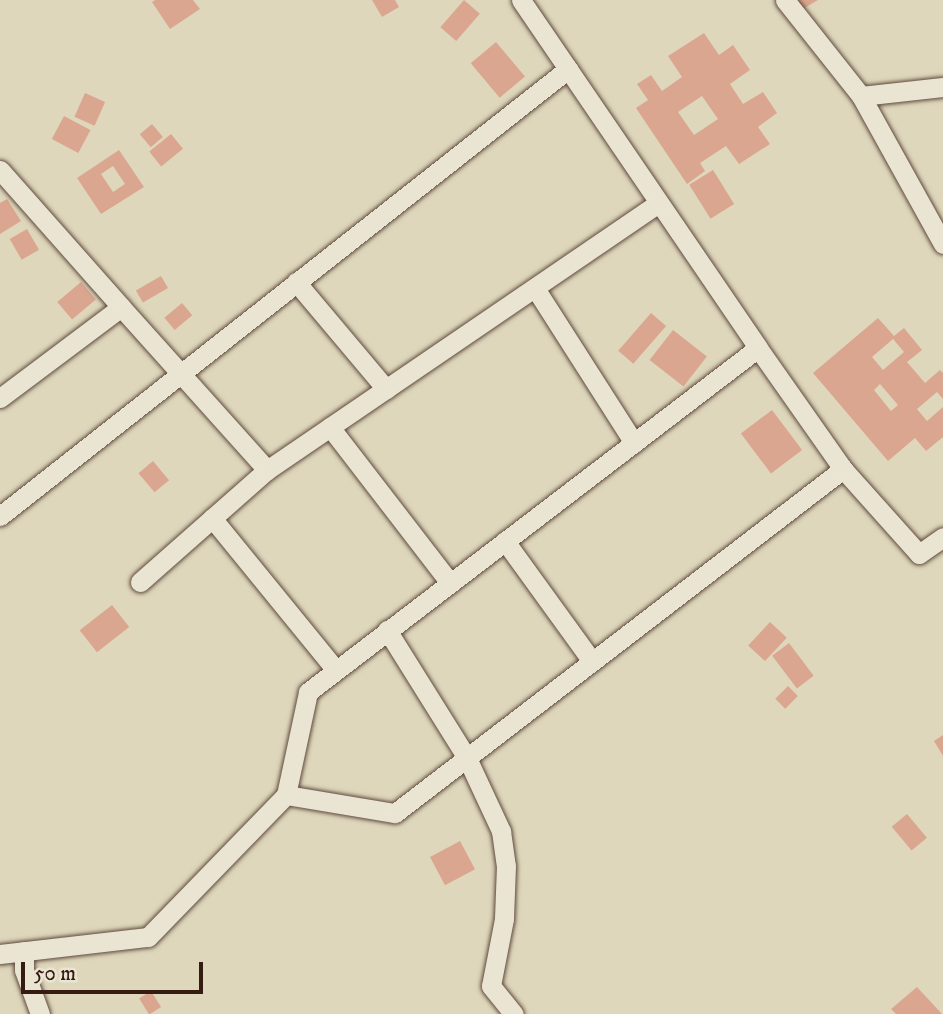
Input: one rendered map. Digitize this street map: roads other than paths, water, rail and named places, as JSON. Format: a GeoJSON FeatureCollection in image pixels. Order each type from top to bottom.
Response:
{"type":"FeatureCollection","features":[{"type":"Feature","properties":{"kind":"street"},"geometry":{"type":"LineString","coordinates":[[521,0],[758,348],[844,469],[919,554],[943,537]]}},
{"type":"Feature","properties":{"kind":"street"},"geometry":{"type":"LineString","coordinates":[[785,0],[861,96],[943,244]]}},
{"type":"Feature","properties":{"kind":"street"},"geometry":{"type":"LineString","coordinates":[[0,516],[568,69]]}},
{"type":"Feature","properties":{"kind":"street"},"geometry":{"type":"LineString","coordinates":[[861,96],[943,87]]}},
{"type":"Feature","properties":{"kind":"street"},"geometry":{"type":"LineString","coordinates":[[0,170],[267,470]]}},
{"type":"Feature","properties":{"kind":"street"},"geometry":{"type":"LineString","coordinates":[[140,582],[267,470],[659,204]]}},
{"type":"Feature","properties":{"kind":"street"},"geometry":{"type":"LineString","coordinates":[[296,282],[386,389]]}},
{"type":"Feature","properties":{"kind":"street"},"geometry":{"type":"LineString","coordinates":[[535,288],[634,443]]}},
{"type":"Feature","properties":{"kind":"street"},"geometry":{"type":"LineString","coordinates":[[0,398],[121,307]]}},
{"type":"Feature","properties":{"kind":"street"},"geometry":{"type":"LineString","coordinates":[[0,954],[148,937],[286,795],[308,692],[758,348]]}},
{"type":"Feature","properties":{"kind":"street"},"geometry":{"type":"LineString","coordinates":[[330,427],[450,583]]}},
{"type":"Feature","properties":{"kind":"street"},"geometry":{"type":"LineString","coordinates":[[286,795],[395,813],[844,469]]}},
{"type":"Feature","properties":{"kind":"street"},"geometry":{"type":"LineString","coordinates":[[212,518],[336,670]]}},
{"type":"Feature","properties":{"kind":"street"},"geometry":{"type":"LineString","coordinates":[[505,541],[592,661]]}},
{"type":"Feature","properties":{"kind":"street"},"geometry":{"type":"LineString","coordinates":[[387,630],[467,758],[501,831],[506,866],[504,919],[491,986],[514,1014]]}},
{"type":"Feature","properties":{"kind":"street"},"geometry":{"type":"LineString","coordinates":[[24,951],[24,970],[40,1014]]}}]}
